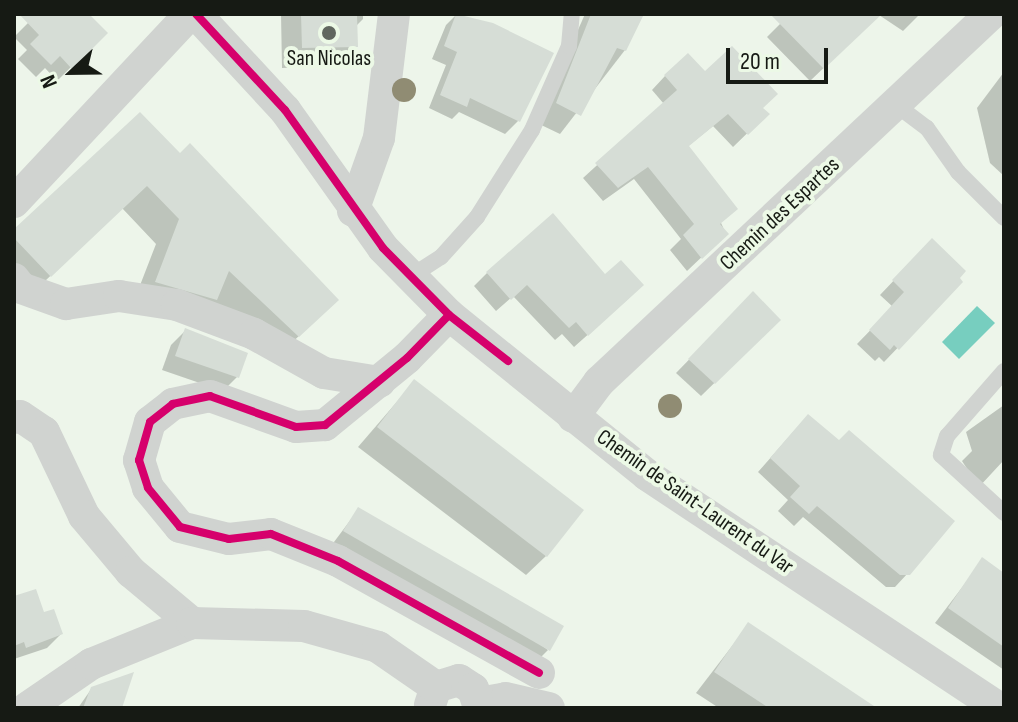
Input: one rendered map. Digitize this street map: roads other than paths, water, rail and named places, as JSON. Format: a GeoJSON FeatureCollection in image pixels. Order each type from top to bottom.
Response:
{"type":"FeatureCollection","features":[{"type":"Feature","properties":{"kind":"street"},"geometry":{"type":"LineString","coordinates":[[14,202],[193,14]]}},
{"type":"Feature","properties":{"kind":"street","name":"Chemin de Saint-Laurent du Var"},"geometry":{"type":"LineString","coordinates":[[193,14],[285,110],[353,211],[410,277],[449,315],[647,475],[999,708]]}},
{"type":"Feature","properties":{"kind":"street"},"geometry":{"type":"LineString","coordinates":[[353,211],[379,138],[394,14]]}},
{"type":"Feature","properties":{"kind":"street","name":"Chemin des Espartes"},"geometry":{"type":"LineString","coordinates":[[573,417],[599,382],[991,14]]}},
{"type":"Feature","properties":{"kind":"street"},"geometry":{"type":"LineString","coordinates":[[14,279],[21,288],[66,304],[119,296],[177,305],[254,334],[324,373],[379,382]]}},
{"type":"Feature","properties":{"kind":"street"},"geometry":{"type":"LineString","coordinates":[[449,315],[379,382],[325,425],[296,427],[210,396],[173,404],[150,422],[139,460],[148,488],[180,527],[229,539],[271,534],[338,561],[539,673]]}},
{"type":"Feature","properties":{"kind":"street"},"geometry":{"type":"LineString","coordinates":[[14,418],[20,416],[44,432],[84,516],[131,572],[192,623]]}},
{"type":"Feature","properties":{"kind":"street"},"geometry":{"type":"LineString","coordinates":[[27,708],[91,664],[192,623],[304,626],[378,647],[433,698],[459,680],[473,689],[479,706],[506,698],[549,708]]}},
{"type":"Feature","properties":{"kind":"lane"},"geometry":{"type":"LineString","coordinates":[[410,277],[441,257],[477,217],[532,130],[569,46],[572,14]]}},
{"type":"Feature","properties":{"kind":"lane"},"geometry":{"type":"LineString","coordinates":[[895,104],[927,128],[958,172],[1004,218]]}},
{"type":"Feature","properties":{"kind":"lane"},"geometry":{"type":"LineString","coordinates":[[1004,371],[947,436],[941,455],[1004,513]]}},
{"type":"Feature","properties":{"kind":"water"},"geometry":{"type":"Polygon","coordinates":[[[977,306],[995,323],[959,359],[942,342],[977,306]]]}},
{"type":"Feature","properties":{"kind":"place","name":"San Nicolas"},"geometry":{"type":"Point","coordinates":[329,33]}}]}
